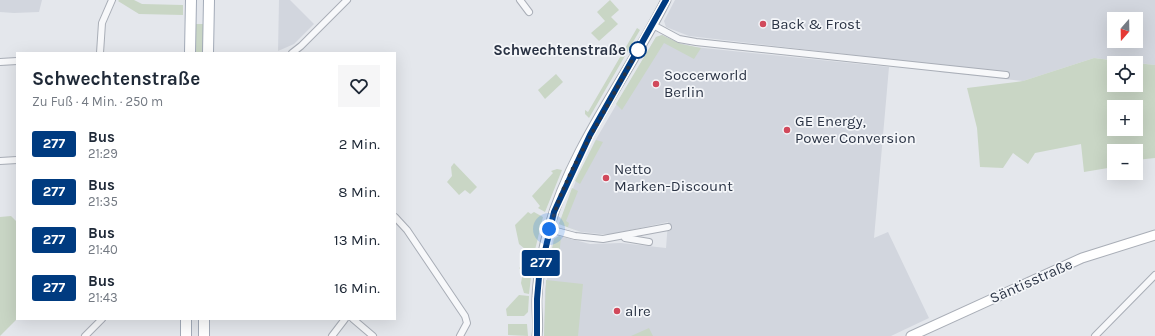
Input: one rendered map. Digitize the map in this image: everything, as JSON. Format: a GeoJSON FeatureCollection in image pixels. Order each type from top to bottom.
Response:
{"type":"FeatureCollection","features":[{"type":"Feature","properties":{"kind":"main road"},"geometry":{"type":"LineString","coordinates":[[190,52],[191,0]]}},
{"type":"Feature","properties":{"kind":"main road"},"geometry":{"type":"LineString","coordinates":[[208,52],[209,0]]}},
{"type":"Feature","properties":{"kind":"main road"},"geometry":{"type":"LineString","coordinates":[[186,320],[186,336]]}},
{"type":"Feature","properties":{"kind":"main road"},"geometry":{"type":"LineString","coordinates":[[204,320],[204,336]]}},
{"type":"Feature","properties":{"kind":"street"},"geometry":{"type":"LineString","coordinates":[[100,52],[102,23],[112,0]]}},
{"type":"Feature","properties":{"kind":"street"},"geometry":{"type":"LineString","coordinates":[[293,52],[347,0]]}},
{"type":"Feature","properties":{"kind":"street"},"geometry":{"type":"LineString","coordinates":[[520,0],[529,12]]}},
{"type":"Feature","properties":{"kind":"street"},"geometry":{"type":"LineString","coordinates":[[536,336],[534,316],[540,268],[549,229],[561,194],[583,148],[666,0]]}},
{"type":"Feature","properties":{"kind":"street"},"geometry":{"type":"LineString","coordinates":[[653,25],[679,39],[696,42],[1006,75]]}},
{"type":"Feature","properties":{"kind":"street"},"geometry":{"type":"LineString","coordinates":[[0,62],[16,61]]}},
{"type":"Feature","properties":{"kind":"street"},"geometry":{"type":"LineString","coordinates":[[0,161],[16,160]]}},
{"type":"Feature","properties":{"kind":"street"},"geometry":{"type":"LineString","coordinates":[[396,218],[407,230],[465,316],[467,323],[460,336]]}},
{"type":"Feature","properties":{"kind":"street"},"geometry":{"type":"LineString","coordinates":[[549,229],[594,239],[619,238],[668,228]]}},
{"type":"Feature","properties":{"kind":"street","name":"Säntisstraße"},"geometry":{"type":"LineString","coordinates":[[915,335],[1082,258],[1155,235]]}},
{"type":"Feature","properties":{"kind":"street"},"geometry":{"type":"LineString","coordinates":[[619,238],[649,242]]}},
{"type":"Feature","properties":{"kind":"street"},"geometry":{"type":"LineString","coordinates":[[1095,336],[1155,275]]}},
{"type":"Feature","properties":{"kind":"street"},"geometry":{"type":"LineString","coordinates":[[85,336],[101,320]]}},
{"type":"Feature","properties":{"kind":"street"},"geometry":{"type":"LineString","coordinates":[[332,336],[344,320]]}},
{"type":"Feature","properties":{"kind":"street"},"geometry":{"type":"LineString","coordinates":[[354,320],[373,336]]}},
{"type":"Feature","properties":{"kind":"shaded area"},"geometry":{"type":"Polygon","coordinates":[[[0,0],[42,0],[39,12],[14,13],[0,12],[0,0]]]}},
{"type":"Feature","properties":{"kind":"shaded area"},"geometry":{"type":"Polygon","coordinates":[[[279,0],[290,0],[314,24],[294,44],[278,51],[279,0]]]}},
{"type":"Feature","properties":{"kind":"shaded area"},"geometry":{"type":"Polygon","coordinates":[[[675,0],[1155,0],[1155,65],[1143,64],[1143,56],[1107,56],[1107,59],[1094,58],[1023,81],[939,72],[939,65],[689,36],[666,27],[664,21],[675,0]]]}},
{"type":"Feature","properties":{"kind":"shaded area"},"geometry":{"type":"Polygon","coordinates":[[[662,35],[676,42],[694,47],[889,67],[874,238],[888,232],[929,318],[891,336],[544,336],[545,290],[554,239],[559,236],[590,244],[621,243],[666,248],[668,222],[612,234],[581,232],[559,224],[575,183],[595,141],[656,37],[662,35]]]}},
{"type":"Feature","properties":{"kind":"green space"},"geometry":{"type":"Polygon","coordinates":[[[134,0],[142,4],[183,5],[183,15],[139,14],[118,1],[134,0]]]}},
{"type":"Feature","properties":{"kind":"green space"},"geometry":{"type":"Polygon","coordinates":[[[610,0],[619,10],[611,17],[618,24],[599,41],[591,33],[605,21],[597,12],[610,0]]]}},
{"type":"Feature","properties":{"kind":"green space"},"geometry":{"type":"Polygon","coordinates":[[[195,24],[204,24],[205,52],[193,52],[195,24]]]}},
{"type":"Feature","properties":{"kind":"green space"},"geometry":{"type":"Polygon","coordinates":[[[637,28],[640,30],[589,118],[585,114],[585,110],[588,112],[637,28]]]}},
{"type":"Feature","properties":{"kind":"green space"},"geometry":{"type":"Polygon","coordinates":[[[662,35],[681,44],[701,48],[694,59],[664,43],[622,110],[616,104],[656,37],[662,35]]]}},
{"type":"Feature","properties":{"kind":"green space"},"geometry":{"type":"Polygon","coordinates":[[[1094,58],[1107,60],[1107,92],[1143,92],[1143,64],[1155,65],[1155,158],[1143,159],[1143,144],[1107,144],[1107,168],[1084,172],[1081,144],[1035,153],[1028,164],[1013,153],[1003,168],[980,167],[977,128],[967,88],[1023,81],[1094,58]]]}},
{"type":"Feature","properties":{"kind":"green space"},"geometry":{"type":"Polygon","coordinates":[[[556,74],[563,82],[545,99],[538,90],[556,74]]]}},
{"type":"Feature","properties":{"kind":"green space"},"geometry":{"type":"Polygon","coordinates":[[[596,140],[603,142],[580,184],[575,181],[596,140]]]}},
{"type":"Feature","properties":{"kind":"green space"},"geometry":{"type":"Polygon","coordinates":[[[454,163],[477,187],[470,194],[465,190],[459,195],[447,182],[452,176],[451,167],[454,163]]]}},
{"type":"Feature","properties":{"kind":"green space"},"geometry":{"type":"Polygon","coordinates":[[[557,169],[562,170],[545,212],[538,208],[540,206],[532,196],[553,173],[551,171],[557,169]]]}},
{"type":"Feature","properties":{"kind":"green space"},"geometry":{"type":"Polygon","coordinates":[[[572,188],[578,191],[566,221],[569,223],[568,227],[581,232],[559,224],[572,188]]]}},
{"type":"Feature","properties":{"kind":"green space"},"geometry":{"type":"Polygon","coordinates":[[[528,212],[531,214],[534,212],[543,217],[534,254],[532,255],[519,244],[515,225],[528,212]]]}},
{"type":"Feature","properties":{"kind":"green space"},"geometry":{"type":"Polygon","coordinates":[[[11,216],[16,221],[16,320],[0,336],[0,217],[11,216]]]}},
{"type":"Feature","properties":{"kind":"green space"},"geometry":{"type":"Polygon","coordinates":[[[559,236],[561,237],[558,266],[549,265],[554,239],[559,236]]]}},
{"type":"Feature","properties":{"kind":"green space"},"geometry":{"type":"Polygon","coordinates":[[[533,260],[529,294],[524,293],[521,283],[523,272],[519,268],[526,262],[533,260]]]}},
{"type":"Feature","properties":{"kind":"green space"},"geometry":{"type":"Polygon","coordinates":[[[546,280],[583,284],[578,336],[544,336],[546,280]]]}},
{"type":"Feature","properties":{"kind":"green space"},"geometry":{"type":"Polygon","coordinates":[[[519,295],[529,296],[528,312],[524,316],[507,316],[506,309],[519,295]]]}},
{"type":"Feature","properties":{"kind":"green space"},"geometry":{"type":"Polygon","coordinates":[[[508,324],[527,324],[528,336],[508,335],[508,324]]]}},
{"type":"Feature","properties":{"kind":"green space"},"geometry":{"type":"Polygon","coordinates":[[[649,328],[653,336],[631,336],[649,328]]]}},
{"type":"Feature","properties":{"kind":"bus line","name":"277"},"geometry":{"type":"LineString","coordinates":[[537,336],[537,299],[540,268],[554,212],[574,166],[590,135],[666,0]]}},
{"type":"Feature","properties":{"kind":"place","name":"Back & Frost"},"geometry":{"type":"Point","coordinates":[763,24]}},
{"type":"Feature","properties":{"kind":"place","name":"Schwechtenstraße"},"geometry":{"type":"Point","coordinates":[638,50]}},
{"type":"Feature","properties":{"kind":"place","name":"Soccerworld Berlin"},"geometry":{"type":"Point","coordinates":[656,84]}},
{"type":"Feature","properties":{"kind":"place","name":"GE Energy, Power Conversion"},"geometry":{"type":"Point","coordinates":[787,130]}},
{"type":"Feature","properties":{"kind":"place","name":"Netto Marken-Discount"},"geometry":{"type":"Point","coordinates":[606,178]}},
{"type":"Feature","properties":{"kind":"place","name":"alre"},"geometry":{"type":"Point","coordinates":[617,311]}},
{"type":"Feature","properties":{"kind":"route"},"geometry":{"type":"LineString","coordinates":[[549,229],[561,194],[574,166],[639,49],[638,50]]}}]}
